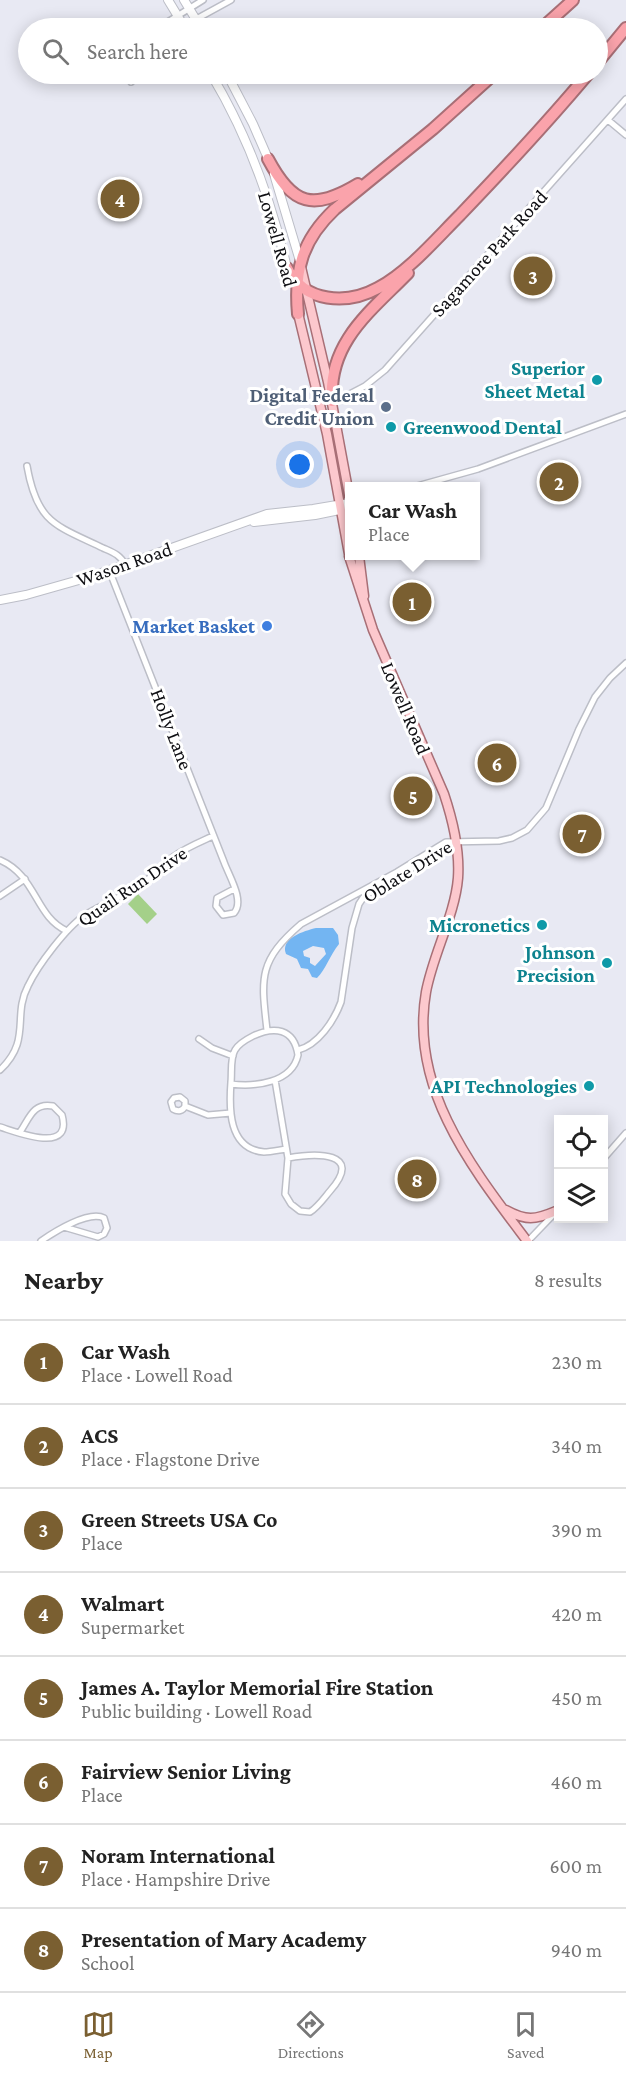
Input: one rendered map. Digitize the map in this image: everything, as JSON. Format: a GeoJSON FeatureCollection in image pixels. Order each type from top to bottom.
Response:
{"type":"FeatureCollection","features":[{"type":"Feature","properties":{"kind":"highway"},"geometry":{"type":"LineString","coordinates":[[554,18],[573,0]]}},
{"type":"Feature","properties":{"kind":"highway"},"geometry":{"type":"LineString","coordinates":[[608,49],[626,28]]}},
{"type":"Feature","properties":{"kind":"highway"},"geometry":{"type":"LineString","coordinates":[[298,314],[297,283],[300,261],[310,239],[325,219],[483,84]]}},
{"type":"Feature","properties":{"kind":"highway"},"geometry":{"type":"LineString","coordinates":[[287,268],[297,283],[307,291],[324,297],[338,299],[357,296],[375,289],[399,273],[450,225],[528,144],[579,84]]}},
{"type":"Feature","properties":{"kind":"highway"},"geometry":{"type":"LineString","coordinates":[[268,159],[287,189],[311,201],[343,192],[389,165]]}},
{"type":"Feature","properties":{"kind":"highway"},"geometry":{"type":"LineString","coordinates":[[332,401],[334,370],[340,351],[349,335],[413,268],[450,225]]}},
{"type":"Feature","properties":{"kind":"main road"},"geometry":{"type":"LineString","coordinates":[[168,0],[178,16]]}},
{"type":"Feature","properties":{"kind":"main road"},"geometry":{"type":"LineString","coordinates":[[184,0],[195,18]]}},
{"type":"Feature","properties":{"kind":"main road","name":"Lowell Road"},"geometry":{"type":"LineString","coordinates":[[216,84],[233,114],[257,168],[278,228],[345,506]]}},
{"type":"Feature","properties":{"kind":"main road","name":"Lowell Road"},"geometry":{"type":"LineString","coordinates":[[232,84],[268,159],[287,213],[332,401],[347,482]]}},
{"type":"Feature","properties":{"kind":"main road","name":"Wason Road"},"geometry":{"type":"LineString","coordinates":[[0,600],[50,589],[110,570],[272,513],[345,506]]}},
{"type":"Feature","properties":{"kind":"main road","name":"Lowell Road"},"geometry":{"type":"LineString","coordinates":[[351,560],[366,608],[444,794],[451,814],[456,841],[458,878],[432,966],[426,995],[426,1044],[435,1087],[448,1124],[472,1166],[527,1241]]}},
{"type":"Feature","properties":{"kind":"main road","name":"Lowell Road"},"geometry":{"type":"LineString","coordinates":[[360,560],[366,608]]}},
{"type":"Feature","properties":{"kind":"main road"},"geometry":{"type":"LineString","coordinates":[[502,1208],[531,1219],[554,1211]]}},
{"type":"Feature","properties":{"kind":"street"},"geometry":{"type":"LineString","coordinates":[[175,18],[203,0]]}},
{"type":"Feature","properties":{"kind":"street"},"geometry":{"type":"LineString","coordinates":[[200,18],[231,0]]}},
{"type":"Feature","properties":{"kind":"street","name":"Sagamore Park Road"},"geometry":{"type":"LineString","coordinates":[[344,397],[365,386],[385,370],[626,99]]}},
{"type":"Feature","properties":{"kind":"street"},"geometry":{"type":"LineString","coordinates":[[608,120],[626,135]]}},
{"type":"Feature","properties":{"kind":"street"},"geometry":{"type":"LineString","coordinates":[[431,482],[478,469],[626,414]]}},
{"type":"Feature","properties":{"kind":"street"},"geometry":{"type":"LineString","coordinates":[[27,466],[32,492],[48,517],[62,528],[118,556],[125,565]]}},
{"type":"Feature","properties":{"kind":"street","name":"Holly Lane"},"geometry":{"type":"LineString","coordinates":[[110,570],[234,889],[238,908],[231,915],[223,915],[217,910],[218,898],[234,889]]}},
{"type":"Feature","properties":{"kind":"street"},"geometry":{"type":"LineString","coordinates":[[456,841],[505,840],[523,833],[533,825],[546,808],[589,708],[602,687],[626,663]]}},
{"type":"Feature","properties":{"kind":"street","name":"Quail Run Drive"},"geometry":{"type":"LineString","coordinates":[[0,1070],[8,1062],[17,1046],[22,1001],[28,985],[67,931],[88,914],[144,883],[175,855],[213,836]]}},
{"type":"Feature","properties":{"kind":"street","name":"Oblate Drive"},"geometry":{"type":"LineString","coordinates":[[267,1030],[263,979],[265,967],[287,936],[301,924],[397,872],[439,845],[456,841]]}},
{"type":"Feature","properties":{"kind":"street","name":"Oblate Drive"},"geometry":{"type":"LineString","coordinates":[[354,894],[359,904],[373,890],[448,848],[456,841]]}},
{"type":"Feature","properties":{"kind":"street"},"geometry":{"type":"LineString","coordinates":[[0,860],[25,879],[34,890],[47,916],[57,927],[67,931]]}},
{"type":"Feature","properties":{"kind":"street"},"geometry":{"type":"LineString","coordinates":[[0,896],[25,879]]}},
{"type":"Feature","properties":{"kind":"street"},"geometry":{"type":"LineString","coordinates":[[298,1050],[308,1046],[323,1032],[341,1002],[352,928],[359,904]]}},
{"type":"Feature","properties":{"kind":"street"},"geometry":{"type":"LineString","coordinates":[[231,1084],[245,1085],[275,1080],[285,1076],[293,1069],[298,1050],[287,1034],[279,1030],[267,1030],[238,1046],[233,1056],[231,1084],[231,1113],[235,1134],[242,1143],[263,1152],[286,1149]]}},
{"type":"Feature","properties":{"kind":"street"},"geometry":{"type":"LineString","coordinates":[[199,1039],[212,1048],[233,1056]]}},
{"type":"Feature","properties":{"kind":"street"},"geometry":{"type":"LineString","coordinates":[[275,1080],[288,1158],[285,1188],[287,1199],[300,1211],[310,1212],[340,1180],[341,1165],[336,1159],[321,1155],[288,1158]]}},
{"type":"Feature","properties":{"kind":"street"},"geometry":{"type":"LineString","coordinates":[[0,1127],[44,1139],[52,1138],[62,1129],[63,1115],[52,1106],[38,1106],[20,1132]]}},
{"type":"Feature","properties":{"kind":"street"},"geometry":{"type":"LineString","coordinates":[[185,1106],[208,1115],[231,1113]]}},
{"type":"Feature","properties":{"kind":"street"},"geometry":{"type":"LineString","coordinates":[[608,1153],[626,1133]]}},
{"type":"Feature","properties":{"kind":"street"},"geometry":{"type":"LineString","coordinates":[[527,1241],[554,1213]]}},
{"type":"Feature","properties":{"kind":"street"},"geometry":{"type":"LineString","coordinates":[[41,1241],[64,1227],[90,1216],[98,1215],[104,1218],[107,1228],[104,1234],[98,1237],[64,1227]]}},
{"type":"Feature","properties":{"kind":"green space"},"geometry":{"type":"Polygon","coordinates":[[[138,894],[157,914],[147,924],[128,904],[138,894]]]}},
{"type":"Feature","properties":{"kind":"water"},"geometry":{"type":"Polygon","coordinates":[[[316,928],[333,928],[338,935],[339,944],[317,978],[312,977],[308,969],[301,968],[297,959],[286,954],[285,948],[294,936],[316,928]],[[313,946],[303,951],[304,956],[310,958],[310,963],[315,966],[326,954],[324,948],[313,946]]]}},
{"type":"Feature","properties":{"kind":"place","name":"Walmart"},"geometry":{"type":"Point","coordinates":[120,199]}},
{"type":"Feature","properties":{"kind":"place","name":"Green Streets USA Co"},"geometry":{"type":"Point","coordinates":[533,276]}},
{"type":"Feature","properties":{"kind":"place","name":"Superior Sheet Metal"},"geometry":{"type":"Point","coordinates":[597,380]}},
{"type":"Feature","properties":{"kind":"place","name":"Digital Federal Credit Union"},"geometry":{"type":"Point","coordinates":[386,407]}},
{"type":"Feature","properties":{"kind":"place","name":"Greenwood Dental"},"geometry":{"type":"Point","coordinates":[391,427]}},
{"type":"Feature","properties":{"kind":"place","name":"ACS"},"geometry":{"type":"Point","coordinates":[559,482]}},
{"type":"Feature","properties":{"kind":"place","name":"Car Wash"},"geometry":{"type":"Point","coordinates":[412,602]}},
{"type":"Feature","properties":{"kind":"place","name":"Market Basket"},"geometry":{"type":"Point","coordinates":[267,626]}},
{"type":"Feature","properties":{"kind":"place","name":"Fairview Senior Living"},"geometry":{"type":"Point","coordinates":[497,763]}},
{"type":"Feature","properties":{"kind":"place","name":"James A. Taylor Memorial Fire Station"},"geometry":{"type":"Point","coordinates":[413,796]}},
{"type":"Feature","properties":{"kind":"place","name":"Noram International"},"geometry":{"type":"Point","coordinates":[582,834]}},
{"type":"Feature","properties":{"kind":"place","name":"Micronetics"},"geometry":{"type":"Point","coordinates":[542,925]}},
{"type":"Feature","properties":{"kind":"place","name":"Johnson Precision"},"geometry":{"type":"Point","coordinates":[607,963]}},
{"type":"Feature","properties":{"kind":"place","name":"API Technologies"},"geometry":{"type":"Point","coordinates":[589,1086]}},
{"type":"Feature","properties":{"kind":"place","name":"Presentation of Mary Academy"},"geometry":{"type":"Point","coordinates":[417,1179]}}]}
